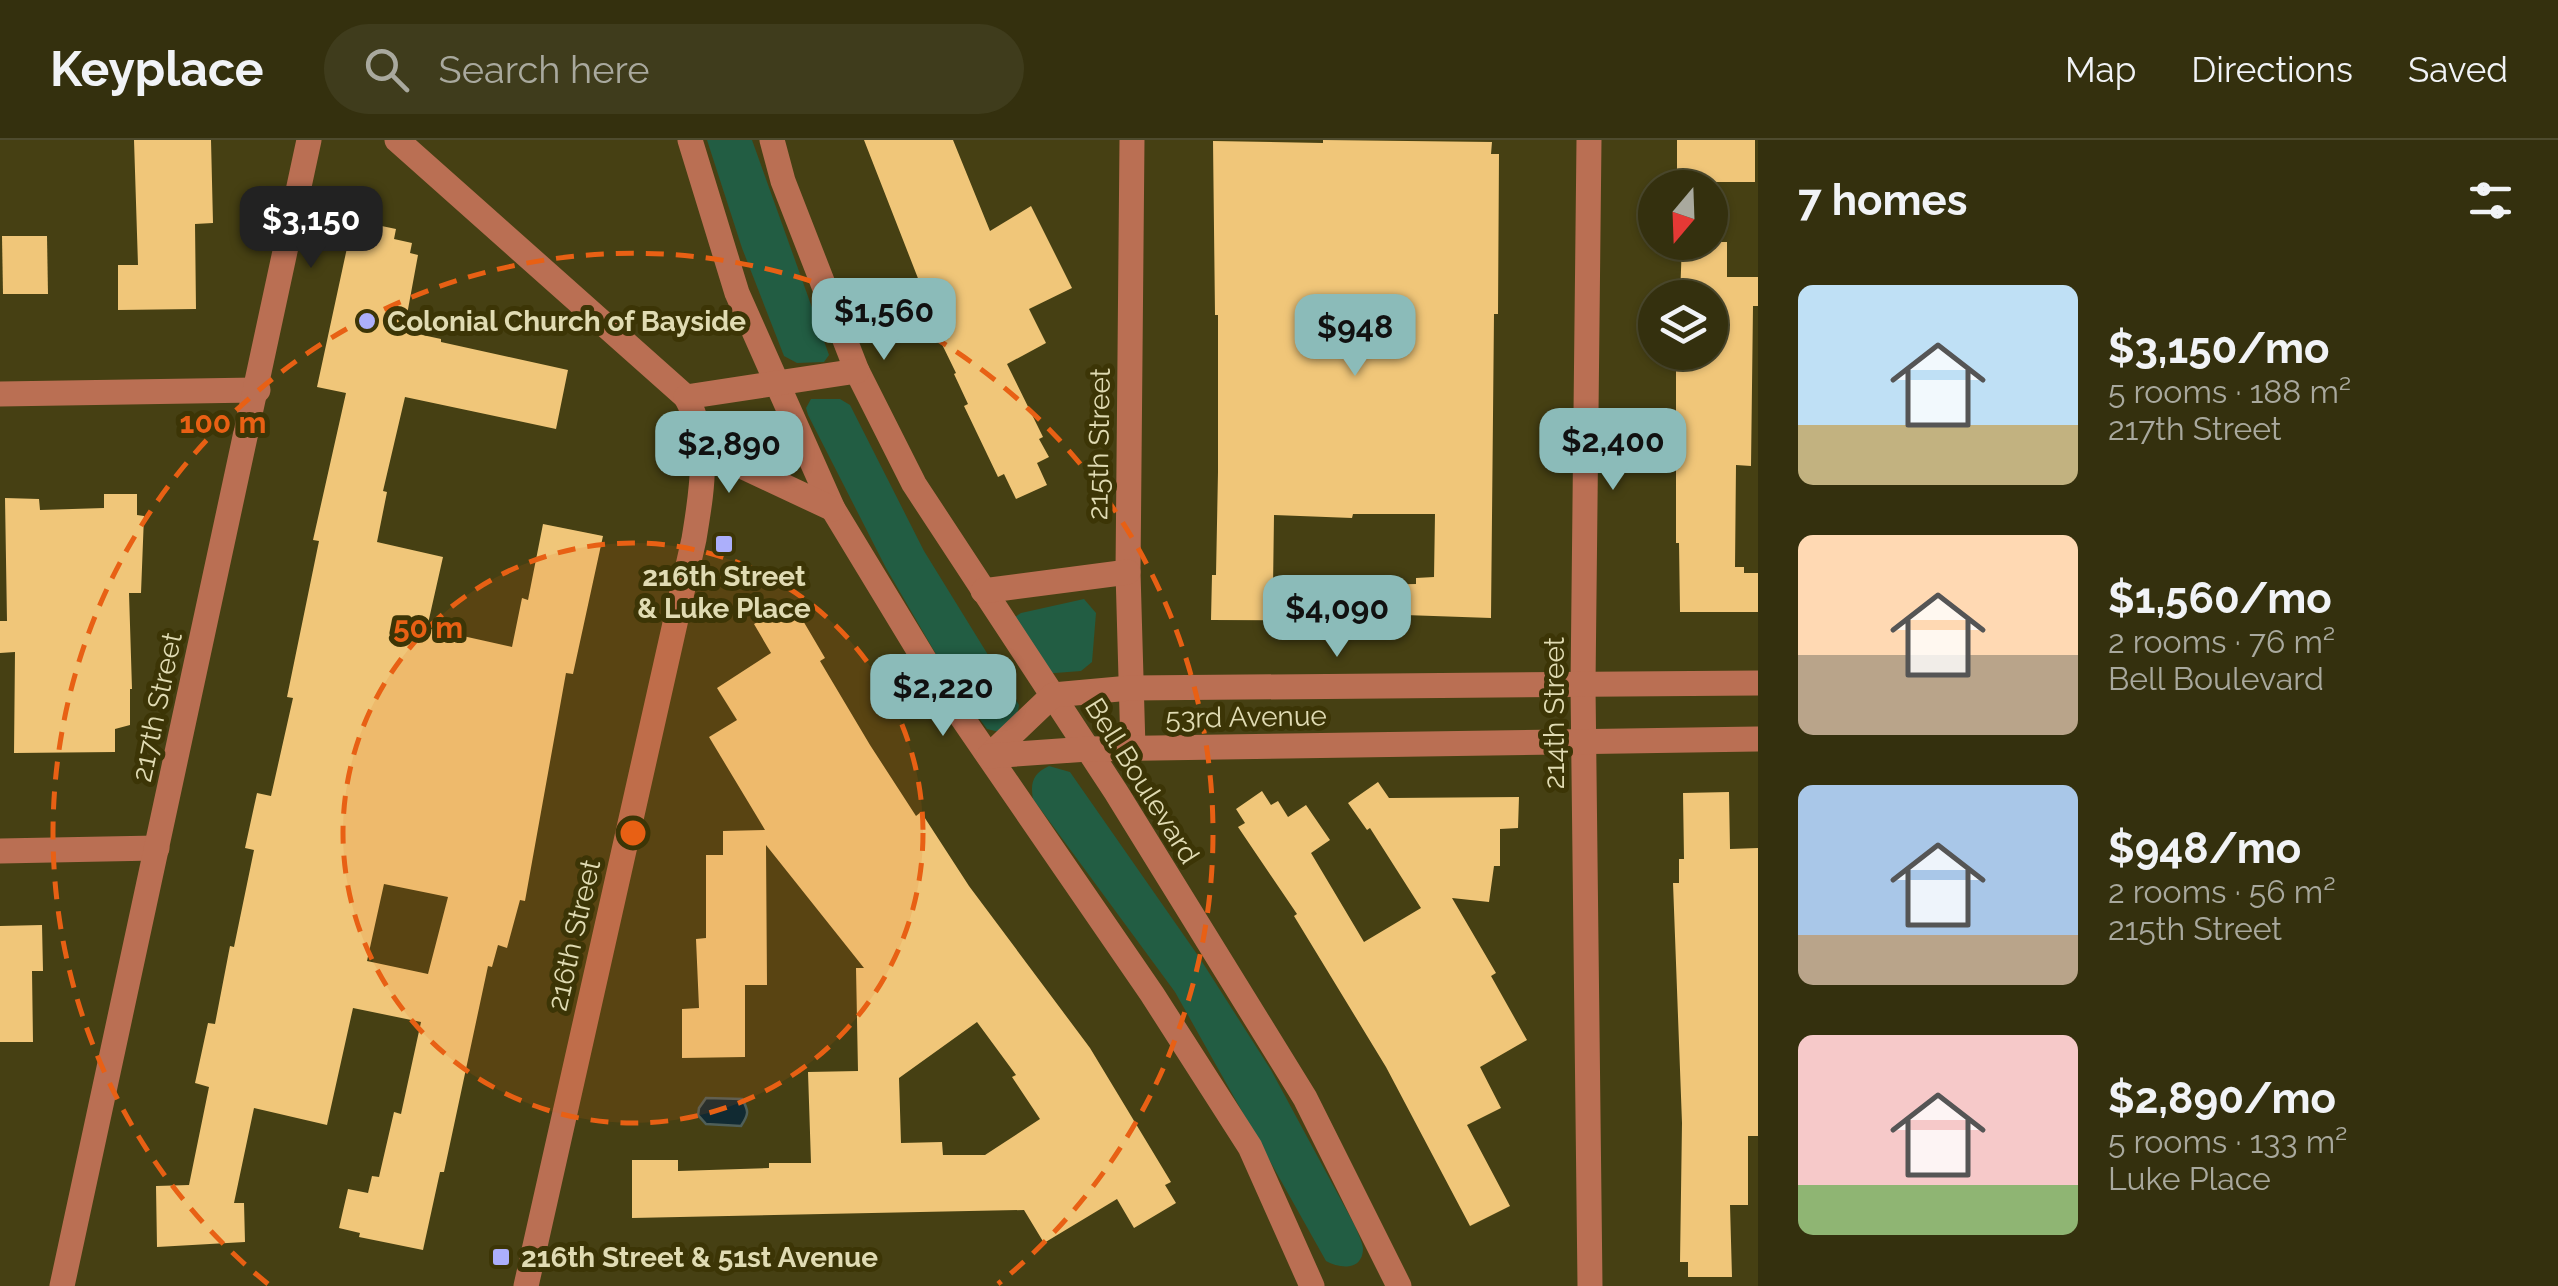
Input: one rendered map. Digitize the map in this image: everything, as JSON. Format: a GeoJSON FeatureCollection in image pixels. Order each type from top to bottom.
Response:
{"type":"FeatureCollection","features":[{"type":"Feature","properties":{"kind":"street","name":"217th Street"},"geometry":{"type":"LineString","coordinates":[[62,1286],[310,140]]}},
{"type":"Feature","properties":{"kind":"street"},"geometry":{"type":"LineString","coordinates":[[397,140],[686,397],[703,448],[832,509]]}},
{"type":"Feature","properties":{"kind":"street"},"geometry":{"type":"LineString","coordinates":[[690,140],[737,293],[832,509],[941,687],[1152,994],[1250,1147],[1312,1286]]}},
{"type":"Feature","properties":{"kind":"street","name":"Bell Boulevard"},"geometry":{"type":"LineString","coordinates":[[772,140],[783,181],[857,371],[914,484],[1088,749],[1305,1098],[1400,1286]]}},
{"type":"Feature","properties":{"kind":"street","name":"215th Street"},"geometry":{"type":"LineString","coordinates":[[1132,140],[1128,572],[1133,748]]}},
{"type":"Feature","properties":{"kind":"street","name":"214th Street"},"geometry":{"type":"LineString","coordinates":[[1589,140],[1583,686],[1590,1286]]}},
{"type":"Feature","properties":{"kind":"street"},"geometry":{"type":"LineString","coordinates":[[686,397],[857,371]]}},
{"type":"Feature","properties":{"kind":"street"},"geometry":{"type":"LineString","coordinates":[[0,394],[258,390]]}},
{"type":"Feature","properties":{"kind":"street","name":"216th Street"},"geometry":{"type":"LineString","coordinates":[[526,1286],[694,539],[704,477],[703,448]]}},
{"type":"Feature","properties":{"kind":"street"},"geometry":{"type":"LineString","coordinates":[[982,590],[1128,572]]}},
{"type":"Feature","properties":{"kind":"street","name":"53rd Avenue"},"geometry":{"type":"LineString","coordinates":[[1053,695],[1130,688],[1758,683]]}},
{"type":"Feature","properties":{"kind":"street"},"geometry":{"type":"LineString","coordinates":[[989,756],[1053,695]]}},
{"type":"Feature","properties":{"kind":"street","name":"53rd Avenue"},"geometry":{"type":"LineString","coordinates":[[989,756],[1133,748],[1758,739]]}},
{"type":"Feature","properties":{"kind":"street"},"geometry":{"type":"LineString","coordinates":[[0,851],[157,848]]}},
{"type":"Feature","properties":{"kind":"green space"},"geometry":{"type":"Polygon","coordinates":[[[707,140],[752,140],[829,355],[824,362],[797,363],[784,356],[742,248],[707,140]]]}},
{"type":"Feature","properties":{"kind":"green space"},"geometry":{"type":"Polygon","coordinates":[[[811,399],[840,399],[850,405],[924,551],[1019,705],[1016,721],[1003,733],[987,729],[951,680],[886,568],[808,415],[806,408],[811,399]]]}},
{"type":"Feature","properties":{"kind":"green space"},"geometry":{"type":"Polygon","coordinates":[[[1084,599],[1096,613],[1092,662],[1081,671],[1042,674],[1015,617],[1084,599]]]}},
{"type":"Feature","properties":{"kind":"green space"},"geometry":{"type":"Polygon","coordinates":[[[1049,766],[1070,772],[1199,957],[1271,1070],[1358,1233],[1363,1248],[1355,1264],[1338,1266],[1326,1261],[1175,992],[1033,799],[1034,779],[1049,766]]]}},
{"type":"Feature","properties":{"kind":"water"},"geometry":{"type":"Polygon","coordinates":[[[706,1098],[742,1099],[747,1112],[741,1126],[706,1124],[698,1115],[706,1098]]]}},
{"type":"Feature","properties":{"kind":"building"},"geometry":{"type":"Polygon","coordinates":[[[134,140],[211,140],[213,223],[195,224],[196,309],[118,310],[118,265],[138,265],[134,140]]]}},
{"type":"Feature","properties":{"kind":"building"},"geometry":{"type":"Polygon","coordinates":[[[864,140],[953,140],[990,231],[1031,206],[1072,288],[1029,309],[1046,343],[1007,364],[1043,437],[1039,439],[1049,457],[1037,463],[1047,485],[1016,499],[1004,474],[998,477],[964,406],[968,404],[956,373],[915,289],[921,286],[864,140]]]}},
{"type":"Feature","properties":{"kind":"building"},"geometry":{"type":"Polygon","coordinates":[[[1677,140],[1755,140],[1755,182],[1728,182],[1728,170],[1677,170],[1677,140]]]}},
{"type":"Feature","properties":{"kind":"building"},"geometry":{"type":"Polygon","coordinates":[[[1213,141],[1492,142],[1491,154],[1499,154],[1491,618],[1376,614],[1376,621],[1211,620],[1218,472],[1213,141]],[[1353,514],[1352,518],[1274,515],[1273,587],[1416,584],[1416,578],[1434,577],[1435,514],[1353,514]]]}},
{"type":"Feature","properties":{"kind":"building"},"geometry":{"type":"Polygon","coordinates":[[[353,220],[396,229],[394,239],[412,243],[410,253],[418,255],[404,331],[568,370],[556,429],[405,397],[383,491],[387,492],[377,542],[443,557],[427,628],[512,647],[522,598],[528,600],[543,524],[603,536],[573,674],[566,673],[525,901],[520,900],[507,948],[498,945],[492,967],[488,966],[444,1172],[440,1172],[423,1250],[359,1237],[360,1233],[339,1228],[348,1189],[368,1193],[372,1176],[379,1177],[394,1112],[401,1114],[421,1022],[353,1008],[327,1125],[254,1108],[234,1203],[244,1203],[245,1242],[157,1247],[156,1186],[189,1185],[209,1087],[195,1083],[208,1023],[215,1024],[230,946],[234,947],[254,850],[245,848],[257,793],[271,796],[293,698],[287,697],[319,541],[313,540],[346,393],[317,387],[353,220]],[[384,884],[367,961],[428,974],[448,897],[384,884]]]}},
{"type":"Feature","properties":{"kind":"building"},"geometry":{"type":"Polygon","coordinates":[[[2,236],[47,236],[48,294],[3,294],[2,236]]]}},
{"type":"Feature","properties":{"kind":"building"},"geometry":{"type":"Polygon","coordinates":[[[1681,260],[1727,260],[1727,277],[1758,277],[1758,306],[1753,306],[1751,466],[1736,465],[1735,567],[1744,567],[1744,573],[1758,573],[1758,612],[1680,612],[1676,370],[1728,370],[1728,280],[1681,280],[1681,260]]]}},
{"type":"Feature","properties":{"kind":"building"},"geometry":{"type":"Polygon","coordinates":[[[104,494],[137,494],[137,515],[144,516],[141,593],[129,593],[130,725],[115,729],[115,752],[14,753],[15,652],[0,653],[0,621],[7,621],[5,498],[39,499],[40,510],[104,508],[104,494]]]}},
{"type":"Feature","properties":{"kind":"building"},"geometry":{"type":"Polygon","coordinates":[[[792,602],[825,658],[820,661],[870,745],[916,816],[921,812],[969,886],[1090,1048],[1171,1182],[1165,1185],[1176,1203],[1134,1228],[1117,1199],[1044,1243],[1024,1210],[632,1218],[632,1160],[678,1160],[678,1171],[811,1163],[808,1072],[858,1071],[856,968],[864,968],[766,845],[767,985],[745,985],[745,1057],[682,1058],[682,1009],[699,1008],[696,939],[706,938],[706,855],[723,855],[723,831],[765,830],[709,737],[737,720],[717,688],[771,653],[754,624],[792,602]],[[977,1022],[899,1078],[901,1143],[942,1142],[943,1155],[985,1155],[1040,1119],[1012,1077],[1016,1075],[977,1022]]]}},
{"type":"Feature","properties":{"kind":"building"},"geometry":{"type":"Polygon","coordinates":[[[1378,782],[1389,798],[1519,797],[1518,828],[1500,829],[1500,866],[1494,866],[1489,902],[1452,898],[1496,973],[1491,976],[1527,1040],[1480,1067],[1501,1108],[1467,1125],[1510,1206],[1470,1226],[1386,1067],[1294,916],[1297,914],[1238,827],[1245,823],[1236,809],[1262,791],[1271,805],[1278,801],[1288,817],[1306,805],[1330,840],[1311,853],[1364,942],[1421,908],[1370,828],[1367,830],[1348,803],[1378,782]]]}},
{"type":"Feature","properties":{"kind":"building"},"geometry":{"type":"Polygon","coordinates":[[[1729,792],[1730,849],[1758,848],[1758,1136],[1748,1136],[1748,1205],[1730,1205],[1732,1277],[1688,1277],[1688,1262],[1680,1262],[1682,1123],[1673,883],[1679,883],[1679,859],[1684,859],[1683,793],[1729,792]]]}},
{"type":"Feature","properties":{"kind":"building"},"geometry":{"type":"Polygon","coordinates":[[[42,925],[43,971],[32,971],[33,1042],[0,1042],[0,926],[42,925]]]}},
{"type":"Feature","properties":{"kind":"place","name":"Colonial Church of Bayside"},"geometry":{"type":"Point","coordinates":[367,321]}},
{"type":"Feature","properties":{"kind":"place","name":"216th Street & Luke Place"},"geometry":{"type":"Point","coordinates":[724,544]}},
{"type":"Feature","properties":{"kind":"place","name":"216th Street & 51st Avenue"},"geometry":{"type":"Point","coordinates":[501,1257]}}]}
